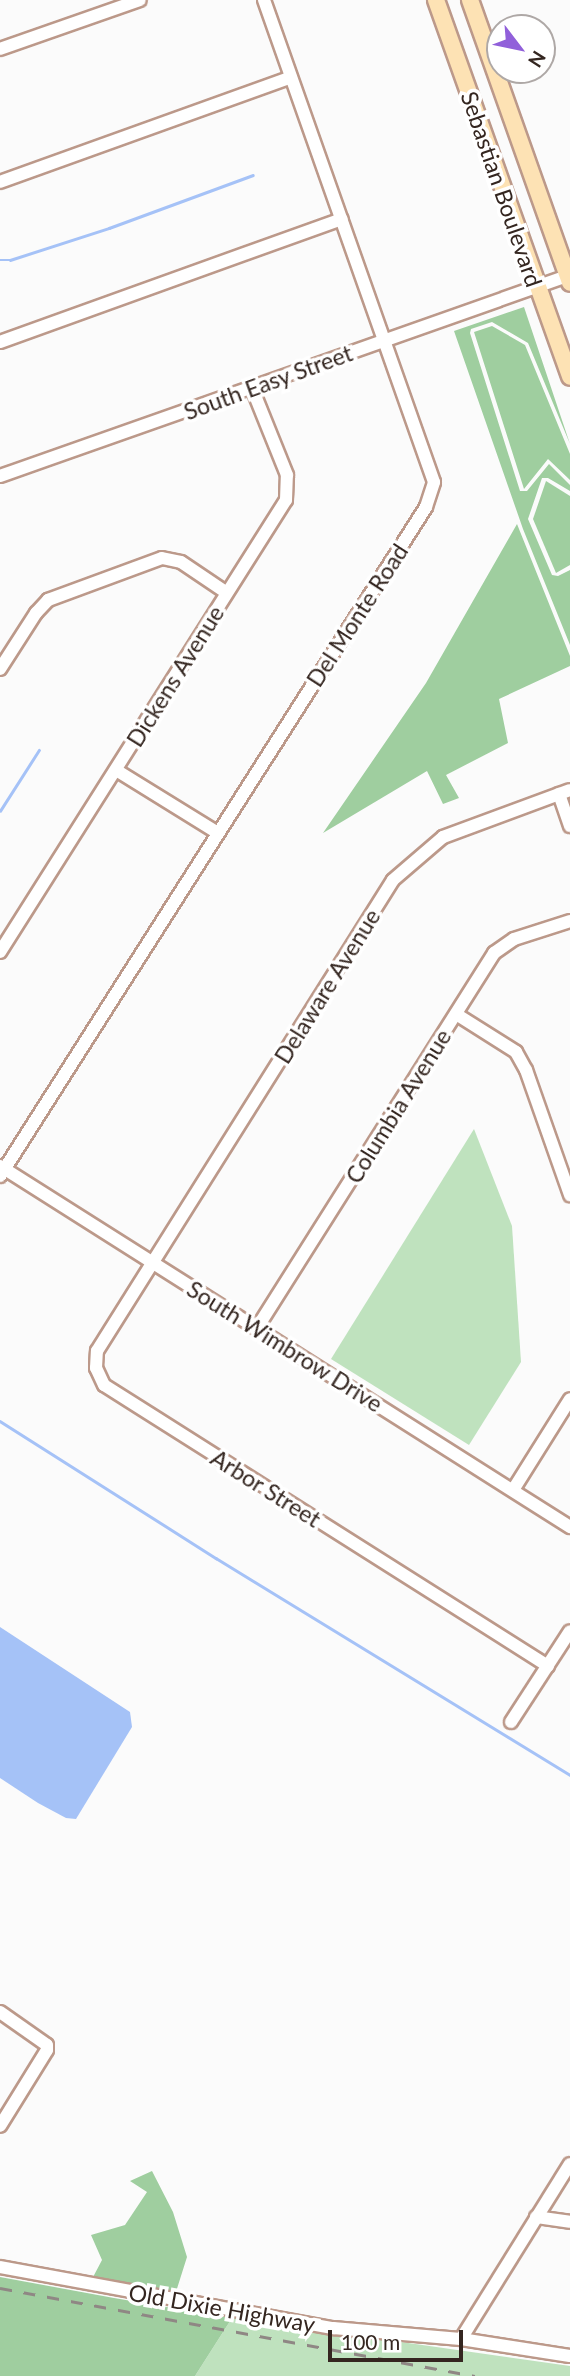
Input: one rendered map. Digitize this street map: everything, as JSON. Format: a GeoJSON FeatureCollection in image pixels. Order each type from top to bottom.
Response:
{"type":"FeatureCollection","features":[{"type":"Feature","properties":{"kind":"main road","name":"Sebastian Boulevard"},"geometry":{"type":"LineString","coordinates":[[436,0],[570,377]]}},
{"type":"Feature","properties":{"kind":"main road","name":"Sebastian Boulevard"},"geometry":{"type":"LineString","coordinates":[[470,0],[569,278]]}},
{"type":"Feature","properties":{"kind":"street"},"geometry":{"type":"LineString","coordinates":[[0,49],[140,0]]}},
{"type":"Feature","properties":{"kind":"street","name":"Del Monte Road"},"geometry":{"type":"LineString","coordinates":[[1,1171],[426,507],[434,482],[264,0]]}},
{"type":"Feature","properties":{"kind":"street"},"geometry":{"type":"LineString","coordinates":[[0,182],[291,78]]}},
{"type":"Feature","properties":{"kind":"street"},"geometry":{"type":"LineString","coordinates":[[0,342],[342,219]]}},
{"type":"Feature","properties":{"kind":"street","name":"South Easy Street"},"geometry":{"type":"LineString","coordinates":[[0,476],[536,287],[569,278]]}},
{"type":"Feature","properties":{"kind":"street","name":"Dickens Avenue"},"geometry":{"type":"LineString","coordinates":[[0,952],[286,500],[287,475],[252,388]]}},
{"type":"Feature","properties":{"kind":"street"},"geometry":{"type":"LineString","coordinates":[[0,669],[36,613],[48,600],[162,558],[181,562],[227,593]]}},
{"type":"Feature","properties":{"kind":"street"},"geometry":{"type":"LineString","coordinates":[[116,770],[218,834]]}},
{"type":"Feature","properties":{"kind":"street"},"geometry":{"type":"LineString","coordinates":[[565,792],[570,826]]}},
{"type":"Feature","properties":{"kind":"street","name":"Delaware Avenue"},"geometry":{"type":"LineString","coordinates":[[153,1262],[393,880],[443,837],[565,792]]}},
{"type":"Feature","properties":{"kind":"street","name":"Columbia Avenue"},"geometry":{"type":"LineString","coordinates":[[257,1328],[494,953],[514,939],[570,922]]}},
{"type":"Feature","properties":{"kind":"street"},"geometry":{"type":"LineString","coordinates":[[456,1014],[516,1052],[527,1070],[570,1195]]}},
{"type":"Feature","properties":{"kind":"street","name":"South Wimbrow Drive"},"geometry":{"type":"LineString","coordinates":[[1,1171],[153,1262],[570,1527]]}},
{"type":"Feature","properties":{"kind":"street","name":"Arbor Street"},"geometry":{"type":"LineString","coordinates":[[153,1262],[97,1351],[96,1368],[104,1385],[548,1665]]}},
{"type":"Feature","properties":{"kind":"street"},"geometry":{"type":"LineString","coordinates":[[513,1490],[570,1399]]}},
{"type":"Feature","properties":{"kind":"street"},"geometry":{"type":"LineString","coordinates":[[512,1722],[570,1631]]}},
{"type":"Feature","properties":{"kind":"street"},"geometry":{"type":"LineString","coordinates":[[0,2012],[47,2045],[47,2050],[0,2126]]}},
{"type":"Feature","properties":{"kind":"street"},"geometry":{"type":"LineString","coordinates":[[461,2339],[570,2164]]}},
{"type":"Feature","properties":{"kind":"street"},"geometry":{"type":"LineString","coordinates":[[536,2217],[570,2222]]}},
{"type":"Feature","properties":{"kind":"street","name":"Old Dixie Highway"},"geometry":{"type":"LineString","coordinates":[[0,2267],[333,2328],[461,2339],[570,2356]]}},
{"type":"Feature","properties":{"kind":"green space"},"geometry":{"type":"Polygon","coordinates":[[[524,307],[570,444],[528,343],[492,322],[471,329],[470,333],[520,491],[527,491],[549,464],[570,485],[570,491],[548,478],[542,478],[528,519],[552,575],[558,576],[570,570],[570,645],[523,529],[454,331],[524,307]]]}},
{"type":"Feature","properties":{"kind":"green space"},"geometry":{"type":"Polygon","coordinates":[[[492,326],[525,345],[570,454],[570,480],[548,459],[524,489],[474,332],[492,326]]]}},
{"type":"Feature","properties":{"kind":"green space"},"geometry":{"type":"Polygon","coordinates":[[[546,481],[570,496],[570,565],[556,573],[533,519],[546,481]]]}},
{"type":"Feature","properties":{"kind":"green space"},"geometry":{"type":"Polygon","coordinates":[[[517,524],[570,656],[570,666],[499,699],[508,743],[446,775],[459,798],[443,804],[427,771],[323,833],[426,683],[517,524]]]}},
{"type":"Feature","properties":{"kind":"green space"},"geometry":{"type":"Polygon","coordinates":[[[474,1129],[512,1226],[521,1362],[469,1445],[331,1359],[474,1129]]]}},
{"type":"Feature","properties":{"kind":"green space"},"geometry":{"type":"Polygon","coordinates":[[[152,2171],[173,2212],[187,2257],[175,2295],[92,2279],[102,2260],[91,2235],[125,2225],[147,2192],[130,2181],[152,2171]]]}},
{"type":"Feature","properties":{"kind":"green space"},"geometry":{"type":"Polygon","coordinates":[[[0,2277],[232,2318],[195,2376],[0,2376],[0,2277]]]}},
{"type":"Feature","properties":{"kind":"green space"},"geometry":{"type":"Polygon","coordinates":[[[232,2318],[570,2366],[570,2376],[195,2376],[232,2318]]]}},
{"type":"Feature","properties":{"kind":"water"},"geometry":{"type":"Polygon","coordinates":[[[0,1627],[130,1712],[132,1727],[76,1819],[66,1818],[38,1803],[0,1778],[0,1627]]]}},
{"type":"Feature","properties":{"kind":"waterway"},"geometry":{"type":"LineString","coordinates":[[0,260],[10,260],[109,228],[253,175]]}},
{"type":"Feature","properties":{"kind":"waterway"},"geometry":{"type":"LineString","coordinates":[[0,811],[39,750]]}},
{"type":"Feature","properties":{"kind":"waterway"},"geometry":{"type":"LineString","coordinates":[[0,1421],[216,1558],[570,1775]]}},
{"type":"Feature","properties":{"kind":"railway"},"geometry":{"type":"LineString","coordinates":[[0,2288],[475,2376]]}}]}
